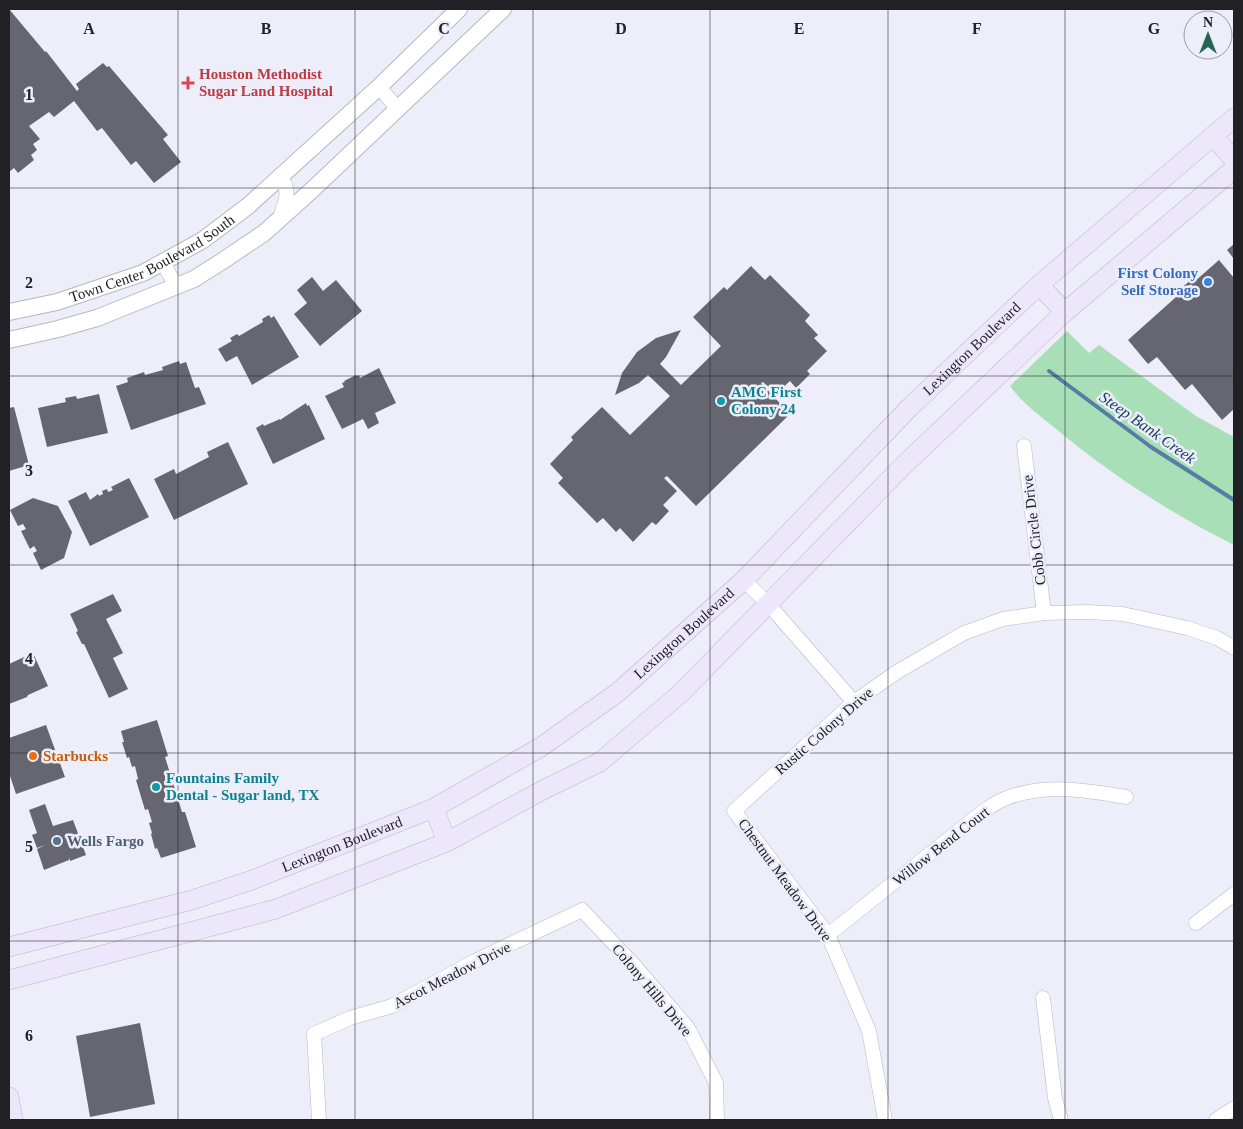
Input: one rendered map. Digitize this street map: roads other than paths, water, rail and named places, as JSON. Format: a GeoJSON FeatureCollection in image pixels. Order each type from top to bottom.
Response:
{"type":"FeatureCollection","features":[{"type":"Feature","properties":{"kind":"main road","name":"Lexington Boulevard"},"geometry":{"type":"LineString","coordinates":[[9,946],[192,900],[252,880],[434,808],[541,747],[617,693],[744,580],[910,407],[1039,285],[1234,118]]}},
{"type":"Feature","properties":{"kind":"main road"},"geometry":{"type":"LineString","coordinates":[[1213,136],[1234,160]]}},
{"type":"Feature","properties":{"kind":"main road"},"geometry":{"type":"LineString","coordinates":[[9,980],[276,910],[447,842],[540,791],[600,762],[681,693],[904,466],[1065,312],[1234,169]]}},
{"type":"Feature","properties":{"kind":"main road"},"geometry":{"type":"LineString","coordinates":[[1039,285],[1065,312]]}},
{"type":"Feature","properties":{"kind":"main road"},"geometry":{"type":"LineString","coordinates":[[434,808],[447,842]]}},
{"type":"Feature","properties":{"kind":"main road"},"geometry":{"type":"LineString","coordinates":[[142,912],[153,943]]}},
{"type":"Feature","properties":{"kind":"main road"},"geometry":{"type":"LineString","coordinates":[[9,932],[31,941]]}},
{"type":"Feature","properties":{"kind":"main road"},"geometry":{"type":"LineString","coordinates":[[9,1097],[13,1120]]}},
{"type":"Feature","properties":{"kind":"street","name":"Town Center Boulevard South"},"geometry":{"type":"LineString","coordinates":[[9,312],[57,302],[143,273],[203,240],[248,206],[379,87],[459,9]]}},
{"type":"Feature","properties":{"kind":"street","name":"Town Center Boulevard South"},"geometry":{"type":"LineString","coordinates":[[9,340],[97,318],[194,279],[224,260],[264,233],[312,190],[398,109],[496,12]]}},
{"type":"Feature","properties":{"kind":"street"},"geometry":{"type":"LineString","coordinates":[[379,87],[398,109]]}},
{"type":"Feature","properties":{"kind":"street"},"geometry":{"type":"LineString","coordinates":[[279,220],[286,198],[287,185],[280,176]]}},
{"type":"Feature","properties":{"kind":"street"},"geometry":{"type":"LineString","coordinates":[[163,263],[176,286]]}},
{"type":"Feature","properties":{"kind":"street","name":"Cobb Circle Drive"},"geometry":{"type":"LineString","coordinates":[[1024,446],[1044,613]]}},
{"type":"Feature","properties":{"kind":"street"},"geometry":{"type":"LineString","coordinates":[[744,580],[769,604],[854,702]]}},
{"type":"Feature","properties":{"kind":"street","name":"Rustic Colony Drive"},"geometry":{"type":"LineString","coordinates":[[734,811],[854,702],[897,672],[964,633],[1003,619],[1044,613],[1088,612],[1123,614],[1187,628],[1217,638],[1234,648]]}},
{"type":"Feature","properties":{"kind":"street","name":"Willow Bend Court"},"geometry":{"type":"LineString","coordinates":[[828,935],[981,813],[1004,799],[1029,792],[1061,789],[1091,791],[1126,797]]}},
{"type":"Feature","properties":{"kind":"street","name":"Chestnut Meadow Drive"},"geometry":{"type":"LineString","coordinates":[[734,811],[828,935],[870,1031],[885,1120]]}},
{"type":"Feature","properties":{"kind":"street"},"geometry":{"type":"LineString","coordinates":[[1196,923],[1234,894]]}},
{"type":"Feature","properties":{"kind":"street","name":"Colony Hills Drive"},"geometry":{"type":"LineString","coordinates":[[569,917],[582,910],[634,965],[688,1028],[716,1082],[717,1120]]}},
{"type":"Feature","properties":{"kind":"street","name":"Ascot Meadow Drive"},"geometry":{"type":"LineString","coordinates":[[320,1120],[314,1034],[350,1018],[392,1006],[474,962],[569,917]]}},
{"type":"Feature","properties":{"kind":"street"},"geometry":{"type":"LineString","coordinates":[[1043,998],[1056,1098],[1061,1120]]}},
{"type":"Feature","properties":{"kind":"street"},"geometry":{"type":"LineString","coordinates":[[1216,1120],[1234,1108]]}},
{"type":"Feature","properties":{"kind":"waterway","name":"Steep Bank Creek"},"geometry":{"type":"LineString","coordinates":[[1049,371],[1151,447],[1234,500]]}},
{"type":"Feature","properties":{"kind":"place","name":"Houston Methodist Sugar Land Hospital"},"geometry":{"type":"Point","coordinates":[188,83]}},
{"type":"Feature","properties":{"kind":"place","name":"First Colony Self Storage"},"geometry":{"type":"Point","coordinates":[1208,282]}},
{"type":"Feature","properties":{"kind":"place","name":"AMC First Colony 24"},"geometry":{"type":"Point","coordinates":[721,401]}},
{"type":"Feature","properties":{"kind":"place","name":"Starbucks"},"geometry":{"type":"Point","coordinates":[33,756]}},
{"type":"Feature","properties":{"kind":"place","name":"Fountains Family Dental - Sugar land, TX"},"geometry":{"type":"Point","coordinates":[156,787]}},
{"type":"Feature","properties":{"kind":"place","name":"Wells Fargo"},"geometry":{"type":"Point","coordinates":[57,841]}}]}
